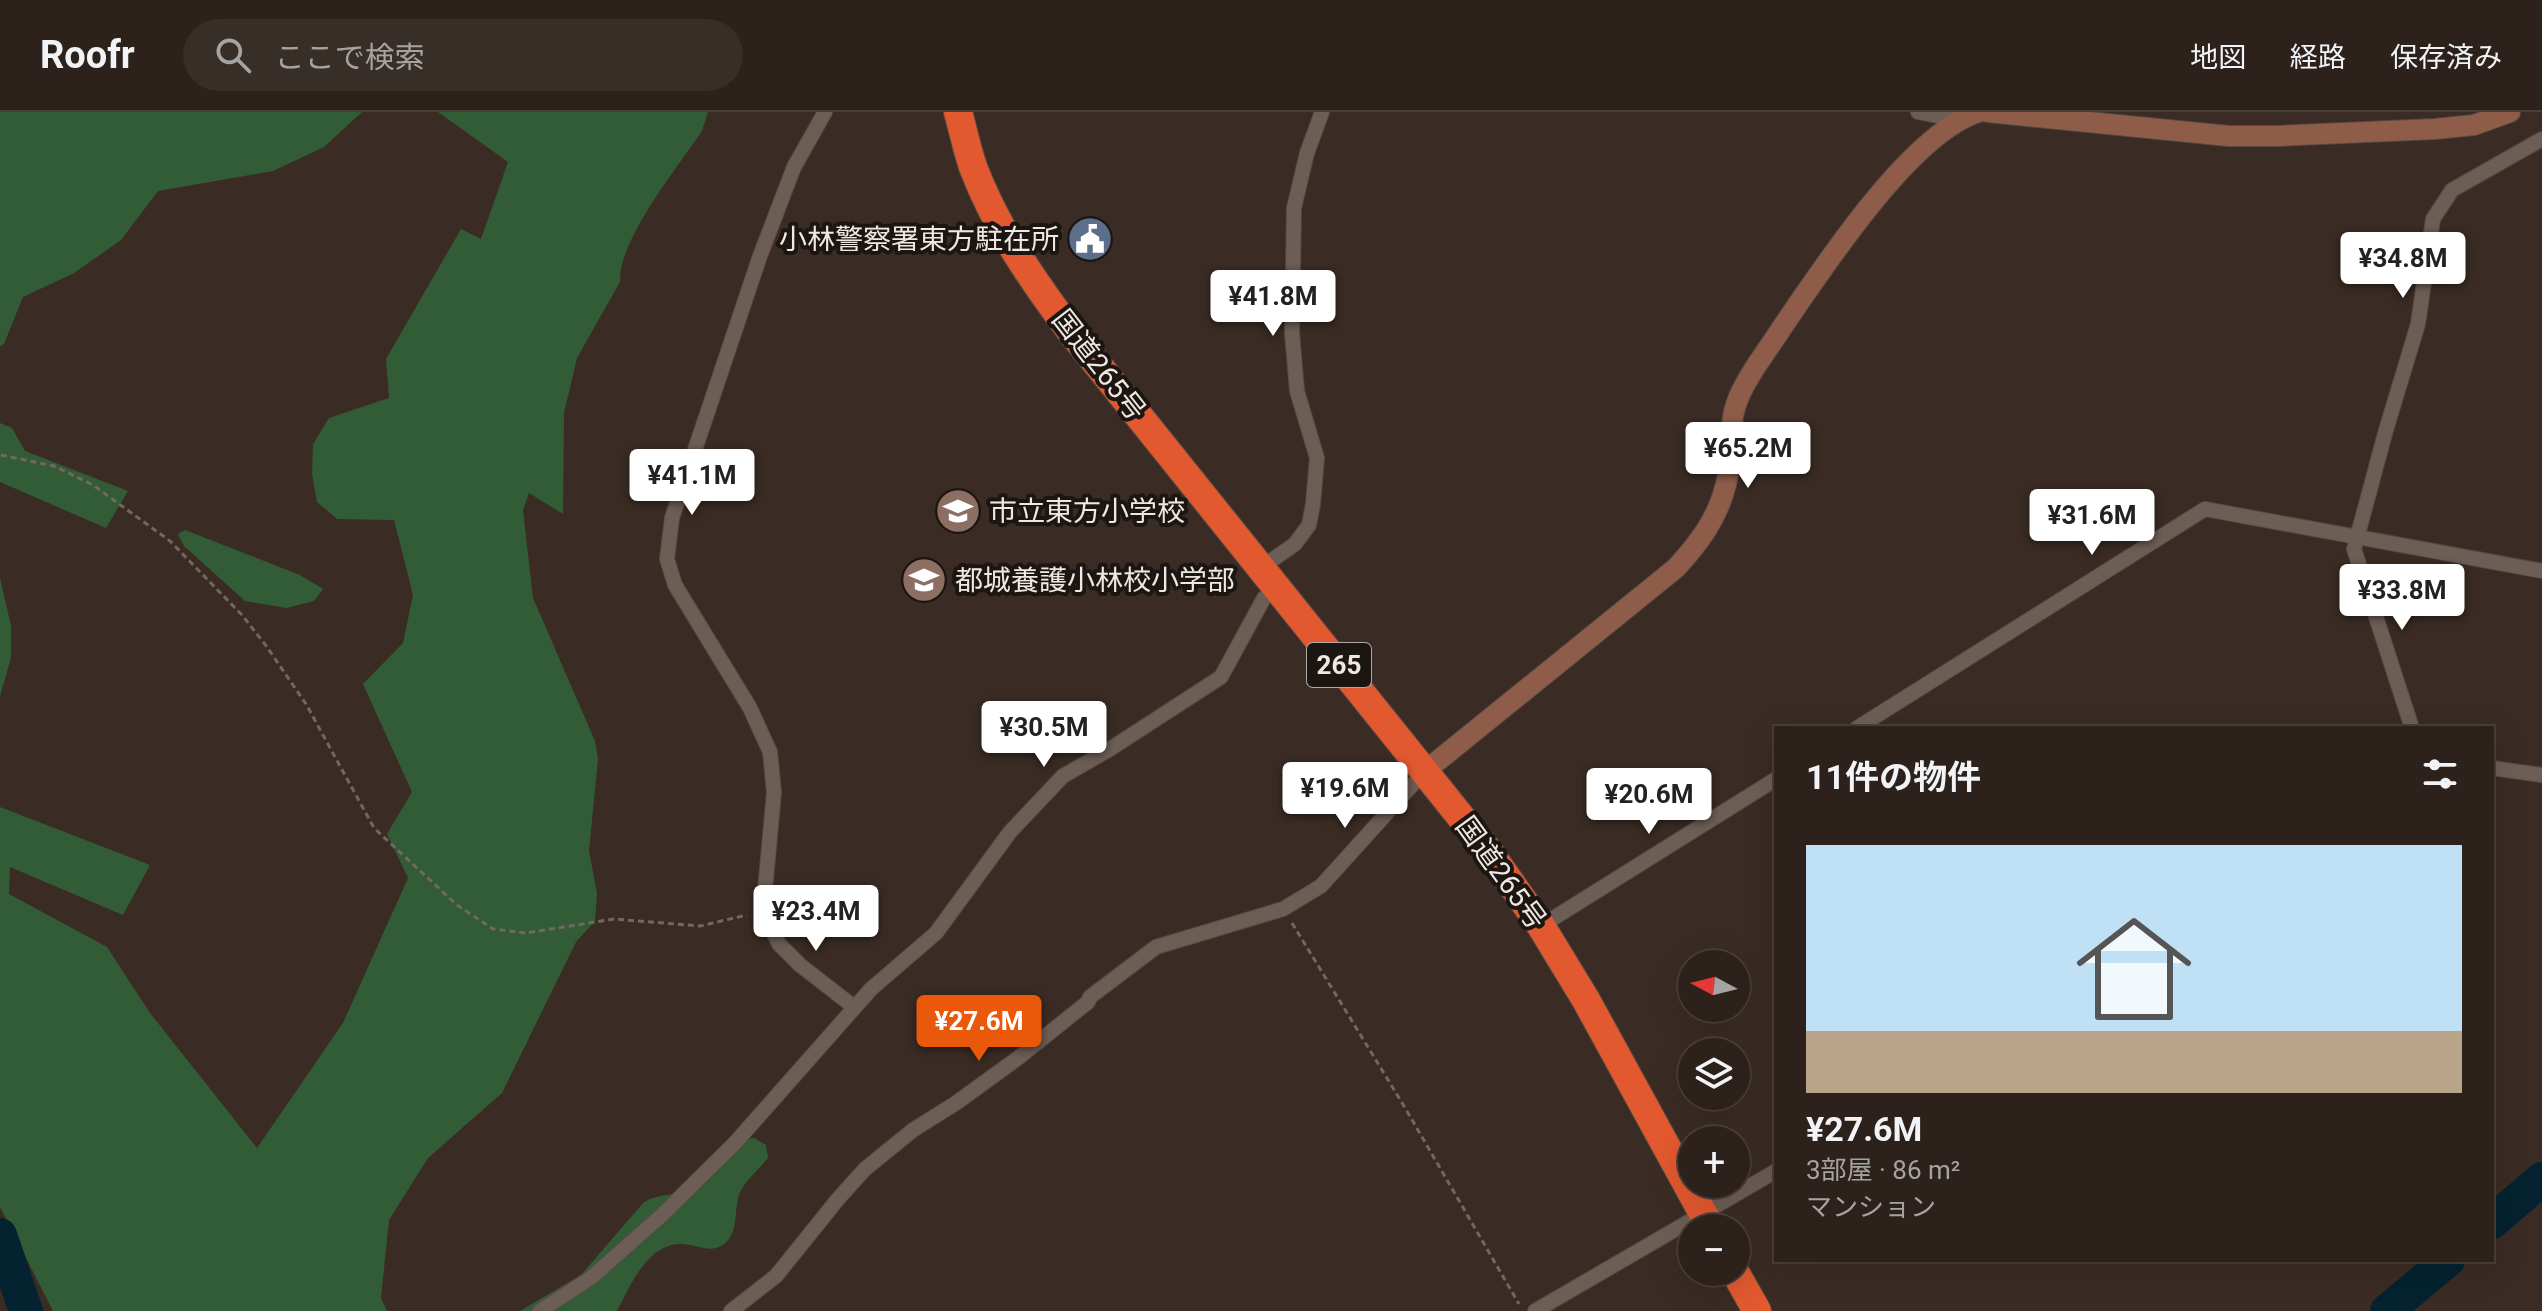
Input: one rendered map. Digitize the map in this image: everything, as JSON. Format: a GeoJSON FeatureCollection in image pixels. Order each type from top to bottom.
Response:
{"type":"FeatureCollection","features":[{"type":"Feature","properties":{"kind":"highway","name":"国道265号"},"geometry":{"type":"LineString","coordinates":[[958,112],[973,165],[996,219],[1026,270],[1069,329],[1489,852],[1541,926],[1586,1000],[1703,1214]]}},
{"type":"Feature","properties":{"kind":"highway"},"geometry":{"type":"LineString","coordinates":[[1743,1286],[1757,1311]]}},
{"type":"Feature","properties":{"kind":"street"},"geometry":{"type":"LineString","coordinates":[[825,112],[794,167],[760,256],[672,518],[667,559],[675,585],[750,708],[770,752],[774,792],[763,912],[779,944],[800,965],[854,1007]]}},
{"type":"Feature","properties":{"kind":"street"},"geometry":{"type":"LineString","coordinates":[[540,1311],[592,1277],[673,1205],[734,1144],[871,989],[936,933],[1010,832],[1063,776],[1221,677],[1264,598],[1270,577],[1309,525],[1313,504],[1317,458],[1297,391],[1292,333],[1294,208],[1307,153],[1322,112]]}},
{"type":"Feature","properties":{"kind":"street"},"geometry":{"type":"LineString","coordinates":[[1918,112],[1938,116],[1971,113]]}},
{"type":"Feature","properties":{"kind":"street"},"geometry":{"type":"LineString","coordinates":[[1988,112],[2229,136],[2277,136],[2474,125],[2510,112]]}},
{"type":"Feature","properties":{"kind":"street"},"geometry":{"type":"LineString","coordinates":[[731,1311],[776,1276],[865,1169],[913,1130],[1018,1058],[1088,1002],[1090,997],[1156,947],[1283,909],[1321,886],[1424,772],[1676,568],[1698,545],[1716,514],[1727,483],[1733,414],[1740,392],[1756,366],[1865,213],[1923,147],[1971,113]]}},
{"type":"Feature","properties":{"kind":"street"},"geometry":{"type":"LineString","coordinates":[[2411,726],[2354,549],[2418,324],[2433,219],[2452,190],[2542,139]]}},
{"type":"Feature","properties":{"kind":"street"},"geometry":{"type":"LineString","coordinates":[[1860,726],[2205,509],[2542,571]]}},
{"type":"Feature","properties":{"kind":"street"},"geometry":{"type":"LineString","coordinates":[[2494,768],[2542,775]]}},
{"type":"Feature","properties":{"kind":"street"},"geometry":{"type":"LineString","coordinates":[[1541,926],[1774,780]]}},
{"type":"Feature","properties":{"kind":"street"},"geometry":{"type":"LineString","coordinates":[[1718,1214],[1774,1172]]}},
{"type":"Feature","properties":{"kind":"street"},"geometry":{"type":"LineString","coordinates":[[1535,1311],[1678,1237]]}},
{"type":"Feature","properties":{"kind":"path"},"geometry":{"type":"LineString","coordinates":[[1,455],[54,466],[93,485],[170,541],[242,615],[267,647],[306,704],[374,828],[457,905],[493,929],[526,933],[614,919],[700,926],[763,912]]}},
{"type":"Feature","properties":{"kind":"path"},"geometry":{"type":"LineString","coordinates":[[1283,909],[1404,1106],[1523,1311]]}},
{"type":"Feature","properties":{"kind":"green space"},"geometry":{"type":"Polygon","coordinates":[[[0,112],[362,112],[324,147],[273,171],[158,191],[121,240],[74,273],[23,297],[4,344],[0,346],[0,112]]]}},
{"type":"Feature","properties":{"kind":"green space"},"geometry":{"type":"Polygon","coordinates":[[[438,112],[708,112],[702,131],[639,225],[622,265],[620,282],[577,358],[564,413],[563,514],[529,493],[523,510],[533,598],[595,741],[598,759],[589,851],[597,893],[595,921],[576,942],[502,1093],[428,1158],[389,1220],[381,1298],[387,1311],[53,1311],[0,1207],[0,807],[150,865],[123,915],[10,867],[9,894],[107,947],[150,1013],[257,1148],[343,1023],[408,878],[387,834],[412,792],[363,684],[403,643],[413,595],[394,520],[337,519],[317,502],[312,474],[313,444],[329,418],[389,398],[386,359],[461,229],[481,239],[508,162],[438,112]]]}},
{"type":"Feature","properties":{"kind":"green space"},"geometry":{"type":"Polygon","coordinates":[[[0,423],[12,428],[25,451],[128,491],[106,528],[0,482],[0,423]]]}},
{"type":"Feature","properties":{"kind":"green space"},"geometry":{"type":"Polygon","coordinates":[[[185,530],[300,575],[323,589],[314,601],[286,608],[245,601],[184,546],[178,534],[185,530]]]}},
{"type":"Feature","properties":{"kind":"green space"},"geometry":{"type":"Polygon","coordinates":[[[0,578],[11,626],[11,658],[0,696],[0,578]]]}},
{"type":"Feature","properties":{"kind":"green space"},"geometry":{"type":"Polygon","coordinates":[[[754,1138],[766,1145],[768,1158],[740,1192],[732,1233],[724,1244],[709,1249],[671,1245],[660,1250],[642,1267],[617,1311],[520,1311],[581,1275],[644,1202],[700,1188],[734,1144],[754,1138]]]}},
{"type":"Feature","properties":{"kind":"waterway"},"geometry":{"type":"LineString","coordinates":[[2494,1220],[2542,1179]]}},
{"type":"Feature","properties":{"kind":"waterway"},"geometry":{"type":"LineString","coordinates":[[0,1235],[26,1311]]}},
{"type":"Feature","properties":{"kind":"waterway"},"geometry":{"type":"LineString","coordinates":[[2387,1311],[2446,1262]]}},
{"type":"Feature","properties":{"kind":"place","name":"小林警察署東方駐在所"},"geometry":{"type":"Point","coordinates":[1090,239]}},
{"type":"Feature","properties":{"kind":"place","name":"市立東方小学校"},"geometry":{"type":"Point","coordinates":[958,511]}},
{"type":"Feature","properties":{"kind":"place","name":"都城養護小林校小学部"},"geometry":{"type":"Point","coordinates":[924,580]}}]}
